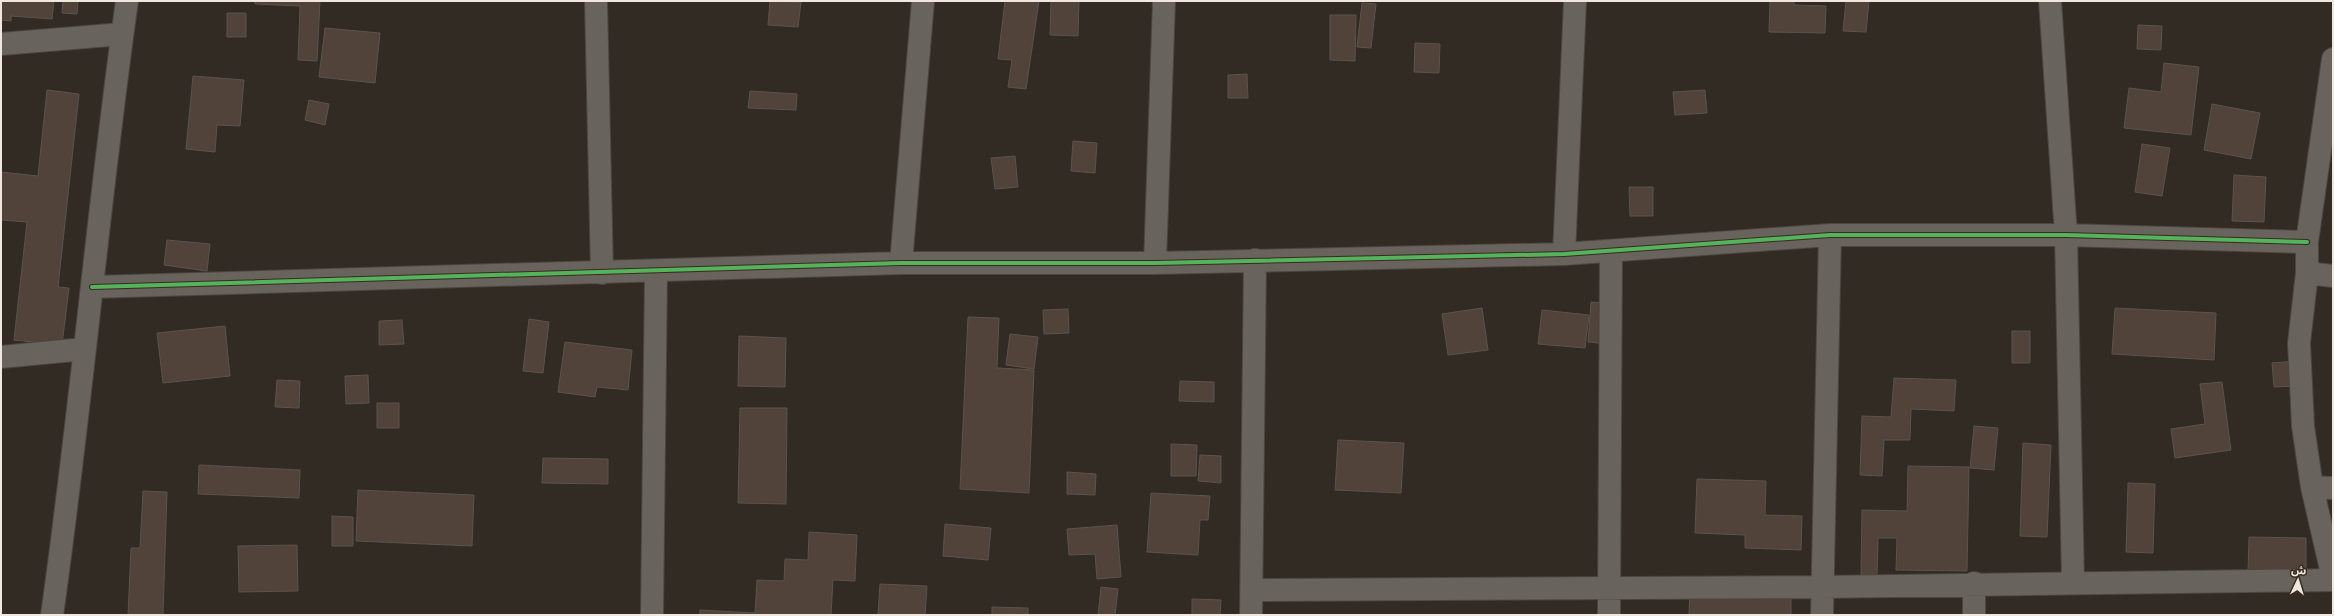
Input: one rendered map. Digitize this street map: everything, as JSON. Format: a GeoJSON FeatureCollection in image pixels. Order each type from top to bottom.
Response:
{"type":"FeatureCollection","features":[{"type":"Feature","properties":{"kind":"street"},"geometry":{"type":"LineString","coordinates":[[52,615],[65,521],[84,349],[127,1]]}},
{"type":"Feature","properties":{"kind":"street"},"geometry":{"type":"LineString","coordinates":[[596,1],[602,273]]}},
{"type":"Feature","properties":{"kind":"street"},"geometry":{"type":"LineString","coordinates":[[901,263],[923,1]]}},
{"type":"Feature","properties":{"kind":"street"},"geometry":{"type":"LineString","coordinates":[[1155,263],[1164,1]]}},
{"type":"Feature","properties":{"kind":"street"},"geometry":{"type":"LineString","coordinates":[[1564,254],[1575,1]]}},
{"type":"Feature","properties":{"kind":"street"},"geometry":{"type":"LineString","coordinates":[[2050,1],[2066,235],[2073,582]]}},
{"type":"Feature","properties":{"kind":"street"},"geometry":{"type":"LineString","coordinates":[[1,44],[122,34]]}},
{"type":"Feature","properties":{"kind":"street"},"geometry":{"type":"LineString","coordinates":[[1252,590],[1822,587],[1974,583],[2333,579],[2323,488],[2303,426],[2299,343],[2307,273],[2307,242],[2333,59]]}},
{"type":"Feature","properties":{"kind":"street"},"geometry":{"type":"LineString","coordinates":[[92,287],[901,263],[1155,263],[1564,254],[1611,252],[1830,235],[2066,235],[2307,242]]}},
{"type":"Feature","properties":{"kind":"street"},"geometry":{"type":"LineString","coordinates":[[1822,615],[1830,235]]}},
{"type":"Feature","properties":{"kind":"street"},"geometry":{"type":"LineString","coordinates":[[1609,615],[1611,252]]}},
{"type":"Feature","properties":{"kind":"street"},"geometry":{"type":"LineString","coordinates":[[1251,615],[1255,260]]}},
{"type":"Feature","properties":{"kind":"street"},"geometry":{"type":"LineString","coordinates":[[652,615],[656,271]]}},
{"type":"Feature","properties":{"kind":"street"},"geometry":{"type":"LineString","coordinates":[[2307,273],[2333,276]]}},
{"type":"Feature","properties":{"kind":"street"},"geometry":{"type":"LineString","coordinates":[[1,357],[84,349]]}},
{"type":"Feature","properties":{"kind":"street"},"geometry":{"type":"LineString","coordinates":[[1974,583],[1974,615]]}},
{"type":"Feature","properties":{"kind":"building"},"geometry":{"type":"Polygon","coordinates":[[[1,1],[54,1],[52,19],[11,16],[11,21],[1,20],[1,1]]]}},
{"type":"Feature","properties":{"kind":"building"},"geometry":{"type":"Polygon","coordinates":[[[63,1],[78,1],[77,14],[62,13],[63,1]]]}},
{"type":"Feature","properties":{"kind":"building"},"geometry":{"type":"Polygon","coordinates":[[[255,1],[320,1],[317,61],[298,60],[300,6],[255,4],[255,1]]]}},
{"type":"Feature","properties":{"kind":"building"},"geometry":{"type":"Polygon","coordinates":[[[770,1],[801,2],[798,27],[768,25],[770,1]]]}},
{"type":"Feature","properties":{"kind":"building"},"geometry":{"type":"Polygon","coordinates":[[[1005,1],[1039,1],[1026,89],[1008,87],[1012,60],[998,59],[1005,1]]]}},
{"type":"Feature","properties":{"kind":"building"},"geometry":{"type":"Polygon","coordinates":[[[1051,1],[1079,1],[1078,36],[1050,35],[1051,1]]]}},
{"type":"Feature","properties":{"kind":"building"},"geometry":{"type":"Polygon","coordinates":[[[1770,1],[1794,1],[1794,5],[1826,6],[1825,33],[1769,32],[1770,1]]]}},
{"type":"Feature","properties":{"kind":"building"},"geometry":{"type":"Polygon","coordinates":[[[1846,1],[1869,1],[1866,32],[1843,31],[1846,1]]]}},
{"type":"Feature","properties":{"kind":"building"},"geometry":{"type":"Polygon","coordinates":[[[1362,3],[1376,4],[1371,48],[1357,47],[1362,3]]]}},
{"type":"Feature","properties":{"kind":"building"},"geometry":{"type":"Polygon","coordinates":[[[227,13],[246,13],[246,37],[227,37],[227,13]]]}},
{"type":"Feature","properties":{"kind":"building"},"geometry":{"type":"Polygon","coordinates":[[[1330,15],[1356,15],[1355,61],[1330,60],[1330,15]]]}},
{"type":"Feature","properties":{"kind":"building"},"geometry":{"type":"Polygon","coordinates":[[[2138,25],[2162,26],[2161,50],[2137,49],[2138,25]]]}},
{"type":"Feature","properties":{"kind":"building"},"geometry":{"type":"Polygon","coordinates":[[[325,28],[380,33],[375,83],[319,77],[325,28]]]}},
{"type":"Feature","properties":{"kind":"building"},"geometry":{"type":"Polygon","coordinates":[[[1415,43],[1440,44],[1439,73],[1414,72],[1415,43]]]}},
{"type":"Feature","properties":{"kind":"building"},"geometry":{"type":"Polygon","coordinates":[[[2164,63],[2199,67],[2191,135],[2124,128],[2129,88],[2161,92],[2164,63]]]}},
{"type":"Feature","properties":{"kind":"building"},"geometry":{"type":"Polygon","coordinates":[[[1247,74],[1248,98],[1228,98],[1228,75],[1247,74]]]}},
{"type":"Feature","properties":{"kind":"building"},"geometry":{"type":"Polygon","coordinates":[[[193,76],[244,80],[240,126],[217,125],[215,152],[186,149],[193,76]]]}},
{"type":"Feature","properties":{"kind":"building"},"geometry":{"type":"Polygon","coordinates":[[[47,90],[79,94],[58,287],[69,288],[62,345],[14,340],[27,222],[1,220],[1,172],[38,176],[47,90]]]}},
{"type":"Feature","properties":{"kind":"building"},"geometry":{"type":"Polygon","coordinates":[[[1705,90],[1707,113],[1675,115],[1673,92],[1705,90]]]}},
{"type":"Feature","properties":{"kind":"building"},"geometry":{"type":"Polygon","coordinates":[[[750,91],[797,94],[796,110],[748,108],[750,91]]]}},
{"type":"Feature","properties":{"kind":"building"},"geometry":{"type":"Polygon","coordinates":[[[309,100],[329,104],[325,125],[305,120],[309,100]]]}},
{"type":"Feature","properties":{"kind":"building"},"geometry":{"type":"Polygon","coordinates":[[[2212,104],[2260,113],[2251,159],[2204,150],[2212,104]]]}},
{"type":"Feature","properties":{"kind":"building"},"geometry":{"type":"Polygon","coordinates":[[[1073,141],[1097,143],[1095,173],[1071,171],[1073,141]]]}},
{"type":"Feature","properties":{"kind":"building"},"geometry":{"type":"Polygon","coordinates":[[[2142,144],[2170,148],[2162,196],[2135,192],[2142,144]]]}},
{"type":"Feature","properties":{"kind":"building"},"geometry":{"type":"Polygon","coordinates":[[[1015,156],[1018,187],[995,189],[991,158],[1015,156]]]}},
{"type":"Feature","properties":{"kind":"building"},"geometry":{"type":"Polygon","coordinates":[[[2234,175],[2266,177],[2264,222],[2232,221],[2234,175]]]}},
{"type":"Feature","properties":{"kind":"building"},"geometry":{"type":"Polygon","coordinates":[[[1629,187],[1653,187],[1653,216],[1630,216],[1629,187]]]}},
{"type":"Feature","properties":{"kind":"building"},"geometry":{"type":"Polygon","coordinates":[[[167,240],[210,244],[207,271],[164,265],[167,240]]]}},
{"type":"Feature","properties":{"kind":"building"},"geometry":{"type":"Polygon","coordinates":[[[1591,302],[1614,304],[1611,344],[1588,342],[1591,302]]]}},
{"type":"Feature","properties":{"kind":"building"},"geometry":{"type":"Polygon","coordinates":[[[1482,308],[1488,350],[1448,355],[1442,314],[1482,308]]]}},
{"type":"Feature","properties":{"kind":"building"},"geometry":{"type":"Polygon","coordinates":[[[2115,308],[2216,313],[2214,360],[2112,354],[2115,308]]]}},
{"type":"Feature","properties":{"kind":"building"},"geometry":{"type":"Polygon","coordinates":[[[1068,309],[1069,333],[1044,334],[1043,310],[1068,309]]]}},
{"type":"Feature","properties":{"kind":"building"},"geometry":{"type":"Polygon","coordinates":[[[1542,310],[1589,315],[1585,348],[1538,344],[1542,310]]]}},
{"type":"Feature","properties":{"kind":"building"},"geometry":{"type":"Polygon","coordinates":[[[968,317],[999,318],[997,368],[1034,370],[1029,493],[960,489],[968,317]]]}},
{"type":"Feature","properties":{"kind":"building"},"geometry":{"type":"Polygon","coordinates":[[[529,319],[549,322],[543,373],[523,371],[529,319]]]}},
{"type":"Feature","properties":{"kind":"building"},"geometry":{"type":"Polygon","coordinates":[[[402,320],[404,344],[379,345],[379,321],[402,320]]]}},
{"type":"Feature","properties":{"kind":"building"},"geometry":{"type":"Polygon","coordinates":[[[225,326],[230,376],[163,383],[157,333],[225,326]]]}},
{"type":"Feature","properties":{"kind":"building"},"geometry":{"type":"Polygon","coordinates":[[[2012,331],[2030,331],[2030,363],[2012,363],[2012,331]]]}},
{"type":"Feature","properties":{"kind":"building"},"geometry":{"type":"Polygon","coordinates":[[[1010,334],[1038,337],[1034,369],[1006,365],[1010,334]]]}},
{"type":"Feature","properties":{"kind":"building"},"geometry":{"type":"Polygon","coordinates":[[[739,336],[786,338],[785,387],[738,386],[739,336]]]}},
{"type":"Feature","properties":{"kind":"building"},"geometry":{"type":"Polygon","coordinates":[[[565,342],[632,350],[628,390],[597,387],[595,397],[558,392],[565,342]]]}},
{"type":"Feature","properties":{"kind":"building"},"geometry":{"type":"Polygon","coordinates":[[[2298,361],[2299,386],[2274,387],[2272,363],[2298,361]]]}},
{"type":"Feature","properties":{"kind":"building"},"geometry":{"type":"Polygon","coordinates":[[[368,375],[369,403],[346,404],[345,376],[368,375]]]}},
{"type":"Feature","properties":{"kind":"building"},"geometry":{"type":"Polygon","coordinates":[[[1894,378],[1956,380],[1954,411],[1911,409],[1910,440],[1884,440],[1882,476],[1860,475],[1862,416],[1891,417],[1894,378]]]}},
{"type":"Feature","properties":{"kind":"building"},"geometry":{"type":"Polygon","coordinates":[[[277,380],[300,381],[299,408],[275,407],[277,380]]]}},
{"type":"Feature","properties":{"kind":"building"},"geometry":{"type":"Polygon","coordinates":[[[1180,381],[1214,382],[1214,402],[1179,401],[1180,381]]]}},
{"type":"Feature","properties":{"kind":"building"},"geometry":{"type":"Polygon","coordinates":[[[2222,382],[2231,450],[2175,458],[2171,429],[2205,424],[2200,384],[2222,382]]]}},
{"type":"Feature","properties":{"kind":"building"},"geometry":{"type":"Polygon","coordinates":[[[377,403],[399,403],[399,428],[377,428],[377,403]]]}},
{"type":"Feature","properties":{"kind":"building"},"geometry":{"type":"Polygon","coordinates":[[[740,408],[787,408],[786,504],[738,503],[740,408]]]}},
{"type":"Feature","properties":{"kind":"building"},"geometry":{"type":"Polygon","coordinates":[[[1974,426],[1998,428],[1994,470],[1970,468],[1974,426]]]}},
{"type":"Feature","properties":{"kind":"building"},"geometry":{"type":"Polygon","coordinates":[[[1338,440],[1404,443],[1401,493],[1335,490],[1338,440]]]}},
{"type":"Feature","properties":{"kind":"building"},"geometry":{"type":"Polygon","coordinates":[[[2023,443],[2051,445],[2047,537],[2020,536],[2023,443]]]}},
{"type":"Feature","properties":{"kind":"building"},"geometry":{"type":"Polygon","coordinates":[[[1171,444],[1197,445],[1196,476],[1171,476],[1171,444]]]}},
{"type":"Feature","properties":{"kind":"building"},"geometry":{"type":"Polygon","coordinates":[[[1200,455],[1221,456],[1221,483],[1198,481],[1200,455]]]}},
{"type":"Feature","properties":{"kind":"building"},"geometry":{"type":"Polygon","coordinates":[[[543,458],[608,459],[608,484],[542,483],[543,458]]]}},
{"type":"Feature","properties":{"kind":"building"},"geometry":{"type":"Polygon","coordinates":[[[199,465],[300,470],[299,498],[198,494],[199,465]]]}},
{"type":"Feature","properties":{"kind":"building"},"geometry":{"type":"Polygon","coordinates":[[[1908,466],[1969,467],[1967,571],[1896,570],[1897,538],[1878,538],[1877,575],[1861,575],[1862,510],[1907,511],[1908,466]]]}},
{"type":"Feature","properties":{"kind":"building"},"geometry":{"type":"Polygon","coordinates":[[[1067,472],[1096,474],[1095,495],[1067,494],[1067,472]]]}},
{"type":"Feature","properties":{"kind":"building"},"geometry":{"type":"Polygon","coordinates":[[[1697,479],[1766,481],[1765,515],[1802,516],[1801,550],[1745,548],[1745,535],[1695,533],[1697,479]]]}},
{"type":"Feature","properties":{"kind":"building"},"geometry":{"type":"Polygon","coordinates":[[[2128,483],[2155,484],[2153,553],[2126,552],[2128,483]]]}},
{"type":"Feature","properties":{"kind":"building"},"geometry":{"type":"Polygon","coordinates":[[[358,490],[474,495],[472,546],[356,541],[358,490]]]}},
{"type":"Feature","properties":{"kind":"building"},"geometry":{"type":"Polygon","coordinates":[[[143,491],[167,492],[163,615],[128,615],[131,548],[140,548],[143,491]]]}},
{"type":"Feature","properties":{"kind":"building"},"geometry":{"type":"Polygon","coordinates":[[[1151,493],[1210,496],[1208,520],[1200,520],[1198,555],[1147,552],[1151,493]]]}},
{"type":"Feature","properties":{"kind":"building"},"geometry":{"type":"Polygon","coordinates":[[[332,516],[353,517],[353,546],[332,546],[332,516]]]}},
{"type":"Feature","properties":{"kind":"building"},"geometry":{"type":"Polygon","coordinates":[[[945,524],[991,528],[988,560],[943,556],[945,524]]]}},
{"type":"Feature","properties":{"kind":"building"},"geometry":{"type":"Polygon","coordinates":[[[1117,525],[1121,577],[1097,579],[1095,554],[1069,555],[1067,529],[1117,525]]]}},
{"type":"Feature","properties":{"kind":"building"},"geometry":{"type":"Polygon","coordinates":[[[809,532],[857,535],[855,581],[833,580],[831,615],[700,615],[700,610],[755,613],[757,580],[784,581],[785,559],[808,560],[809,532]]]}},
{"type":"Feature","properties":{"kind":"building"},"geometry":{"type":"Polygon","coordinates":[[[2249,537],[2306,538],[2306,573],[2248,572],[2249,537]]]}},
{"type":"Feature","properties":{"kind":"building"},"geometry":{"type":"Polygon","coordinates":[[[297,545],[298,591],[239,592],[238,546],[297,545]]]}},
{"type":"Feature","properties":{"kind":"building"},"geometry":{"type":"Polygon","coordinates":[[[880,584],[927,586],[925,615],[878,615],[880,584]]]}},
{"type":"Feature","properties":{"kind":"building"},"geometry":{"type":"Polygon","coordinates":[[[1690,585],[1791,587],[1791,615],[1689,615],[1690,585]]]}},
{"type":"Feature","properties":{"kind":"building"},"geometry":{"type":"Polygon","coordinates":[[[1101,587],[1118,589],[1115,615],[1098,615],[1101,587]]]}},
{"type":"Feature","properties":{"kind":"building"},"geometry":{"type":"Polygon","coordinates":[[[1192,599],[1221,600],[1220,615],[1192,615],[1192,599]]]}},
{"type":"Feature","properties":{"kind":"building"},"geometry":{"type":"Polygon","coordinates":[[[992,607],[1028,608],[1028,615],[992,615],[992,607]]]}},
{"type":"Feature","properties":{"kind":"cycle path"},"geometry":{"type":"LineString","coordinates":[[92,287],[901,263],[1155,263],[1564,254],[1830,235],[2066,235],[2307,242]]}}]}
